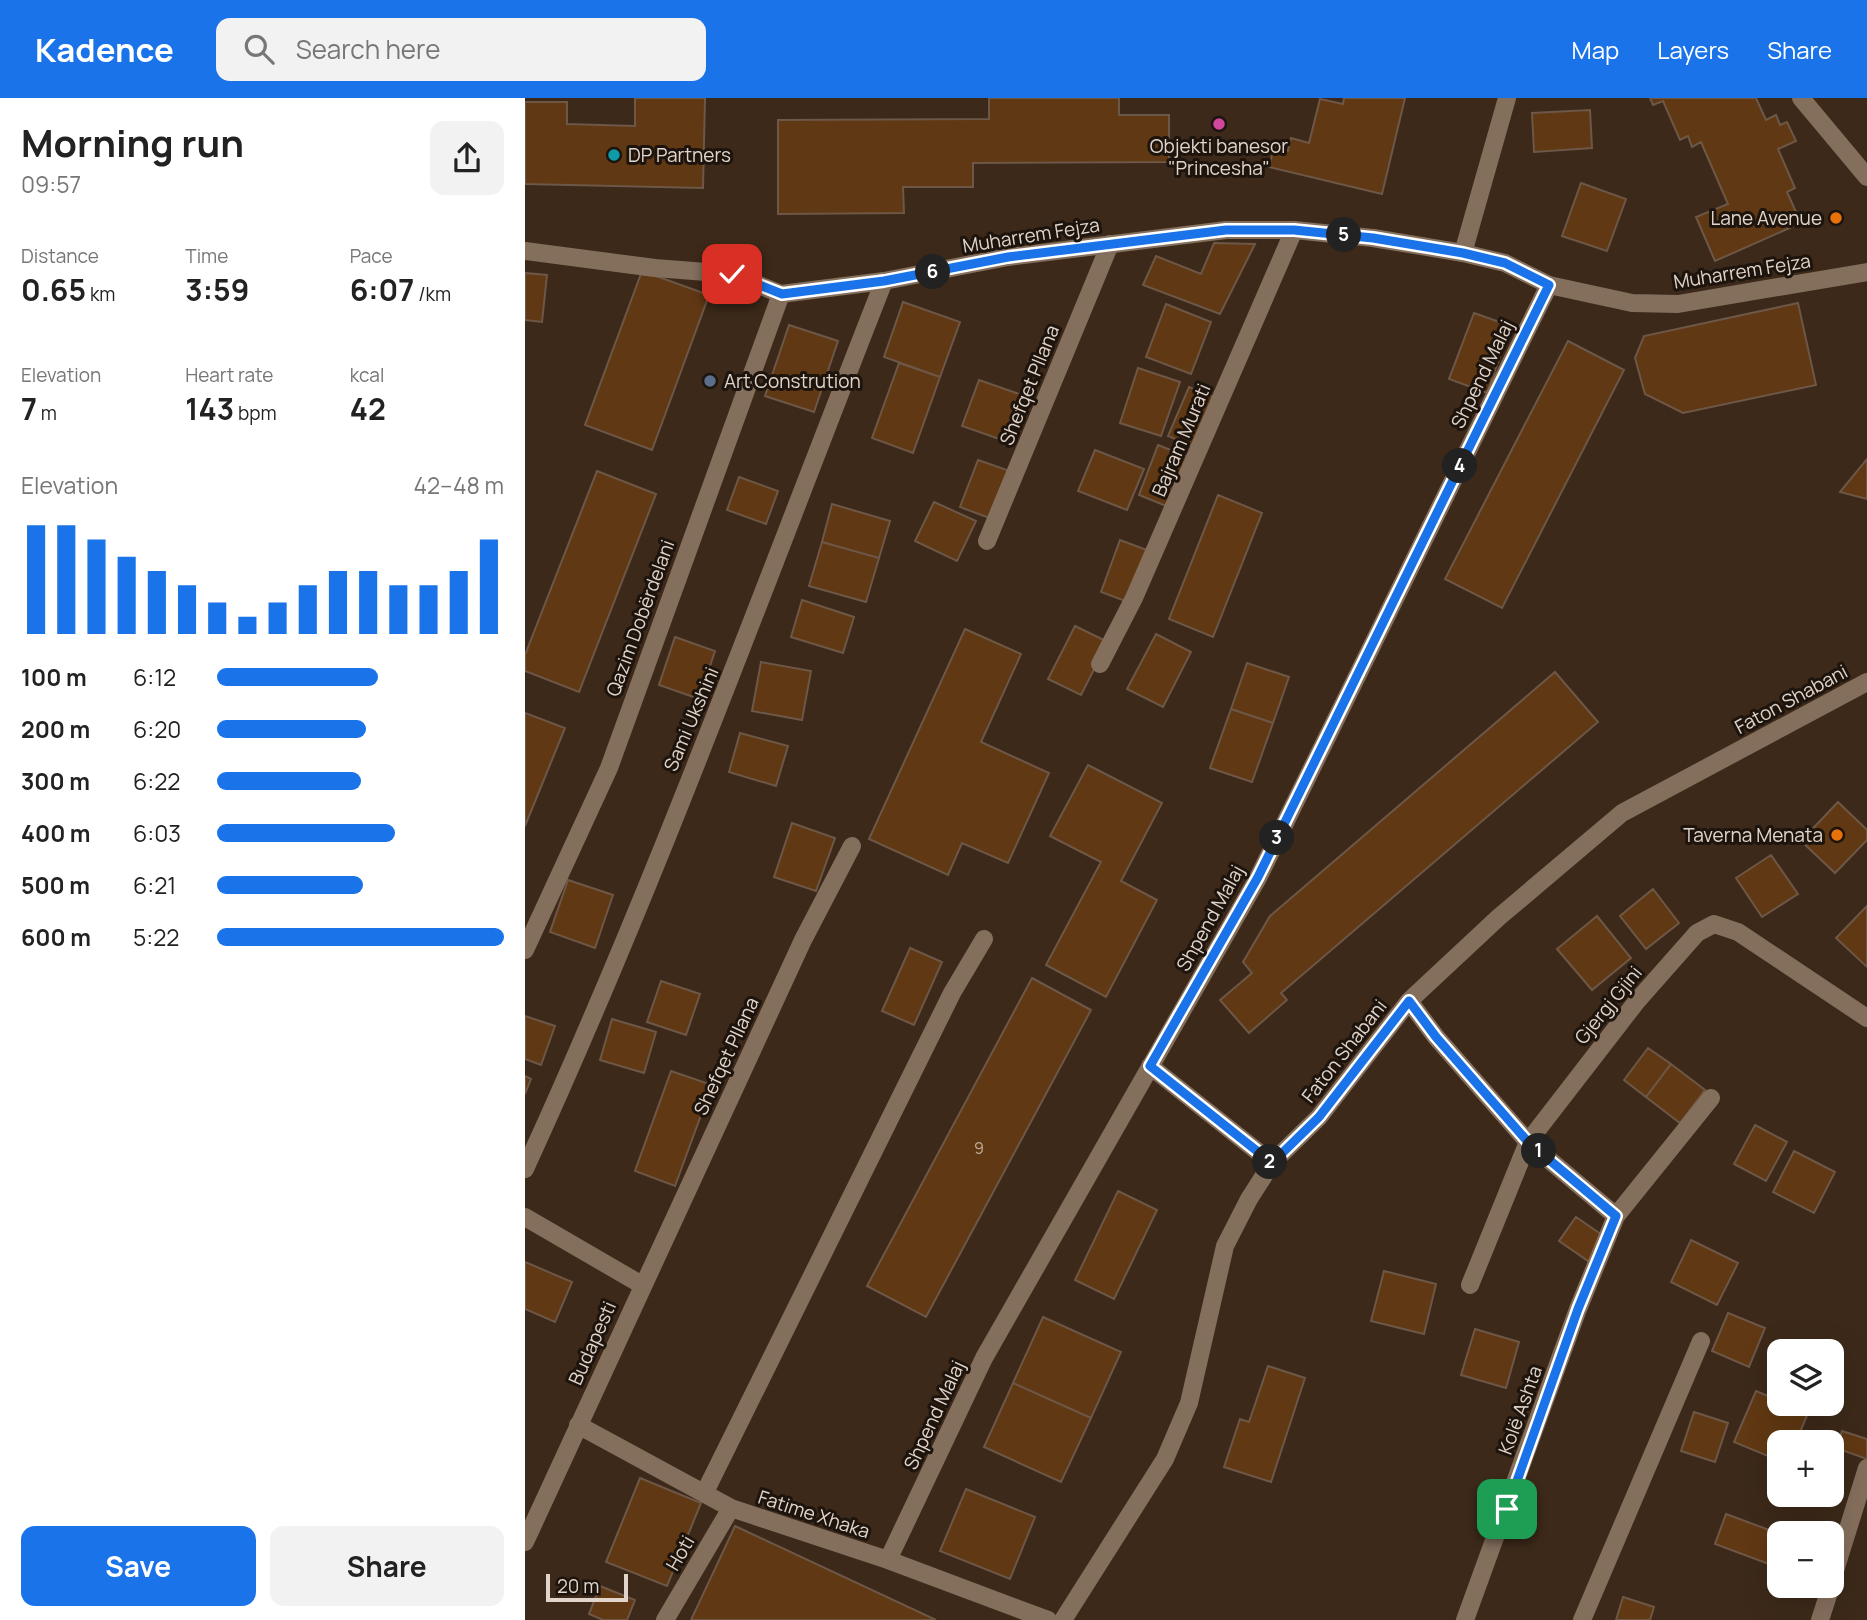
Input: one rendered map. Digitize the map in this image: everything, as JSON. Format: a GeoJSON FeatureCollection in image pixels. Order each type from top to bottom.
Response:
{"type":"FeatureCollection","features":[{"type":"Feature","properties":{"kind":"street"},"geometry":{"type":"LineString","coordinates":[[1463,253],[1507,98]]}},
{"type":"Feature","properties":{"kind":"street"},"geometry":{"type":"LineString","coordinates":[[1801,98],[1867,177]]}},
{"type":"Feature","properties":{"kind":"street","name":"Muharrem Fejza"},"geometry":{"type":"LineString","coordinates":[[525,251],[655,268],[732,274],[782,294],[884,281],[1008,257],[1226,230],[1294,230],[1373,238],[1463,253],[1505,263],[1549,285],[1632,303],[1678,304],[1867,272]]}},
{"type":"Feature","properties":{"kind":"street","name":"Bajram Murati"},"geometry":{"type":"LineString","coordinates":[[1100,664],[1134,598],[1294,230]]}},
{"type":"Feature","properties":{"kind":"street","name":"Shefqet Pllana"},"geometry":{"type":"LineString","coordinates":[[987,541],[1109,244]]}},
{"type":"Feature","properties":{"kind":"street","name":"Sami Ukshini"},"geometry":{"type":"LineString","coordinates":[[525,1169],[633,919],[747,640],[884,281]]}},
{"type":"Feature","properties":{"kind":"street","name":"Shpend Malaj"},"geometry":{"type":"LineString","coordinates":[[888,1560],[984,1358],[1258,877],[1549,285]]}},
{"type":"Feature","properties":{"kind":"street","name":"Qazim Dobërdelani"},"geometry":{"type":"LineString","coordinates":[[525,950],[609,768],[782,294]]}},
{"type":"Feature","properties":{"kind":"street","name":"Faton Shabani"},"geometry":{"type":"LineString","coordinates":[[1063,1620],[1165,1460],[1189,1403],[1225,1247],[1272,1163],[1319,1117],[1409,1001],[1499,917],[1622,813],[1867,682]]}},
{"type":"Feature","properties":{"kind":"street","name":"Shefqet Pllana"},"geometry":{"type":"LineString","coordinates":[[642,1285],[803,940],[852,846]]}},
{"type":"Feature","properties":{"kind":"street","name":"Gjergj Gjini"},"geometry":{"type":"LineString","coordinates":[[1470,1285],[1528,1142],[1637,1001],[1697,933],[1714,925],[1738,932],[1867,1018]]}},
{"type":"Feature","properties":{"kind":"street"},"geometry":{"type":"LineString","coordinates":[[705,1492],[946,1005],[984,939]]}},
{"type":"Feature","properties":{"kind":"street"},"geometry":{"type":"LineString","coordinates":[[1409,1001],[1436,1037],[1528,1142],[1616,1216]]}},
{"type":"Feature","properties":{"kind":"street"},"geometry":{"type":"LineString","coordinates":[[1150,1066],[1272,1163]]}},
{"type":"Feature","properties":{"kind":"street","name":"Kolë Ashta"},"geometry":{"type":"LineString","coordinates":[[1465,1620],[1578,1309],[1616,1216],[1711,1098]]}},
{"type":"Feature","properties":{"kind":"street"},"geometry":{"type":"LineString","coordinates":[[525,1217],[642,1285]]}},
{"type":"Feature","properties":{"kind":"street","name":"Budapesti"},"geometry":{"type":"LineString","coordinates":[[525,1542],[642,1285]]}},
{"type":"Feature","properties":{"kind":"street"},"geometry":{"type":"LineString","coordinates":[[1582,1620],[1702,1341]]}},
{"type":"Feature","properties":{"kind":"street","name":"Fatime Xhaka"},"geometry":{"type":"LineString","coordinates":[[578,1425],[731,1508],[888,1560],[1048,1620]]}},
{"type":"Feature","properties":{"kind":"street"},"geometry":{"type":"LineString","coordinates":[[1844,1542],[1867,1468]]}},
{"type":"Feature","properties":{"kind":"street","name":"Hoti"},"geometry":{"type":"LineString","coordinates":[[665,1620],[731,1508]]}},
{"type":"Feature","properties":{"kind":"street"},"geometry":{"type":"LineString","coordinates":[[1820,1620],[1827,1598]]}},
{"type":"Feature","properties":{"kind":"building","name":"DP Partners"},"geometry":{"type":"Polygon","coordinates":[[[635,98],[705,98],[703,188],[525,184],[525,102],[567,102],[567,124],[635,126],[635,98]]]}},
{"type":"Feature","properties":{"kind":"building"},"geometry":{"type":"Polygon","coordinates":[[[989,98],[1119,98],[1119,115],[1169,115],[1169,162],[973,163],[973,187],[903,187],[904,213],[778,214],[778,120],[989,119],[989,98]]]}},
{"type":"Feature","properties":{"kind":"building"},"geometry":{"type":"Polygon","coordinates":[[[1344,98],[1405,98],[1382,194],[1269,167],[1274,147],[1288,151],[1291,138],[1309,143],[1320,99],[1343,104],[1344,98]]]}},
{"type":"Feature","properties":{"kind":"building"},"geometry":{"type":"Polygon","coordinates":[[[1650,98],[1756,98],[1766,120],[1776,115],[1780,125],[1787,122],[1796,141],[1778,149],[1795,188],[1787,192],[1801,223],[1715,261],[1696,217],[1728,204],[1701,142],[1692,147],[1688,136],[1680,140],[1663,101],[1653,105],[1650,98]]]}},
{"type":"Feature","properties":{"kind":"building"},"geometry":{"type":"Polygon","coordinates":[[[1590,110],[1592,148],[1534,152],[1532,113],[1590,110]]]}},
{"type":"Feature","properties":{"kind":"building"},"geometry":{"type":"Polygon","coordinates":[[[1581,183],[1626,199],[1607,251],[1562,236],[1581,183]]]}},
{"type":"Feature","properties":{"kind":"building"},"geometry":{"type":"Polygon","coordinates":[[[1214,243],[1255,244],[1220,314],[1143,285],[1156,256],[1201,274],[1214,243]]]}},
{"type":"Feature","properties":{"kind":"building"},"geometry":{"type":"Polygon","coordinates":[[[642,271],[709,295],[652,450],[585,425],[642,271]]]}},
{"type":"Feature","properties":{"kind":"building"},"geometry":{"type":"Polygon","coordinates":[[[525,273],[547,275],[542,322],[525,320],[525,273]]]}},
{"type":"Feature","properties":{"kind":"building"},"geometry":{"type":"Polygon","coordinates":[[[903,302],[960,322],[940,377],[884,357],[903,302]]]}},
{"type":"Feature","properties":{"kind":"building"},"geometry":{"type":"Polygon","coordinates":[[[1798,303],[1816,385],[1683,413],[1645,394],[1635,358],[1644,336],[1798,303]]]}},
{"type":"Feature","properties":{"kind":"building"},"geometry":{"type":"Polygon","coordinates":[[[1166,304],[1211,322],[1191,374],[1146,357],[1166,304]]]}},
{"type":"Feature","properties":{"kind":"building"},"geometry":{"type":"Polygon","coordinates":[[[1474,313],[1511,326],[1487,393],[1449,379],[1474,313]]]}},
{"type":"Feature","properties":{"kind":"building"},"geometry":{"type":"Polygon","coordinates":[[[789,325],[838,341],[814,412],[765,396],[789,325]]]}},
{"type":"Feature","properties":{"kind":"building"},"geometry":{"type":"Polygon","coordinates":[[[1568,341],[1624,370],[1502,608],[1445,579],[1568,341]]]}},
{"type":"Feature","properties":{"kind":"building"},"geometry":{"type":"Polygon","coordinates":[[[899,363],[940,377],[913,453],[872,438],[899,363]]]}},
{"type":"Feature","properties":{"kind":"building"},"geometry":{"type":"Polygon","coordinates":[[[1138,368],[1180,382],[1161,436],[1120,423],[1138,368]]]}},
{"type":"Feature","properties":{"kind":"building"},"geometry":{"type":"Polygon","coordinates":[[[979,380],[1022,395],[1005,441],[962,426],[979,380]]]}},
{"type":"Feature","properties":{"kind":"building"},"geometry":{"type":"Polygon","coordinates":[[[1189,387],[1221,400],[1201,450],[1168,436],[1189,387]]]}},
{"type":"Feature","properties":{"kind":"building"},"geometry":{"type":"Polygon","coordinates":[[[1158,445],[1196,460],[1176,510],[1139,495],[1158,445]]]}},
{"type":"Feature","properties":{"kind":"building"},"geometry":{"type":"Polygon","coordinates":[[[1095,450],[1144,469],[1127,510],[1078,491],[1095,450]]]}},
{"type":"Feature","properties":{"kind":"building"},"geometry":{"type":"Polygon","coordinates":[[[1867,459],[1867,499],[1840,492],[1867,459]]]}},
{"type":"Feature","properties":{"kind":"building"},"geometry":{"type":"Polygon","coordinates":[[[978,460],[1010,471],[992,519],[960,507],[978,460]]]}},
{"type":"Feature","properties":{"kind":"building"},"geometry":{"type":"Polygon","coordinates":[[[597,471],[656,494],[579,692],[525,671],[525,655],[597,471]]]}},
{"type":"Feature","properties":{"kind":"building"},"geometry":{"type":"Polygon","coordinates":[[[739,477],[778,491],[766,524],[727,510],[739,477]]]}},
{"type":"Feature","properties":{"kind":"building"},"geometry":{"type":"Polygon","coordinates":[[[1218,495],[1262,513],[1213,637],[1169,619],[1218,495]]]}},
{"type":"Feature","properties":{"kind":"building"},"geometry":{"type":"Polygon","coordinates":[[[934,502],[976,521],[957,561],[915,541],[934,502]]]}},
{"type":"Feature","properties":{"kind":"building"},"geometry":{"type":"Polygon","coordinates":[[[832,504],[890,521],[879,558],[822,542],[832,504]]]}},
{"type":"Feature","properties":{"kind":"building"},"geometry":{"type":"Polygon","coordinates":[[[1120,540],[1155,553],[1136,605],[1101,592],[1120,540]]]}},
{"type":"Feature","properties":{"kind":"building"},"geometry":{"type":"Polygon","coordinates":[[[822,542],[879,558],[866,602],[809,586],[822,542]]]}},
{"type":"Feature","properties":{"kind":"building"},"geometry":{"type":"Polygon","coordinates":[[[802,600],[854,617],[843,653],[791,637],[802,600]]]}},
{"type":"Feature","properties":{"kind":"building"},"geometry":{"type":"Polygon","coordinates":[[[1075,626],[1108,642],[1081,695],[1048,679],[1075,626]]]}},
{"type":"Feature","properties":{"kind":"building"},"geometry":{"type":"Polygon","coordinates":[[[965,629],[1021,654],[981,742],[1049,773],[1008,863],[962,843],[948,875],[869,839],[965,629]]]}},
{"type":"Feature","properties":{"kind":"building"},"geometry":{"type":"Polygon","coordinates":[[[1156,634],[1191,652],[1163,707],[1127,689],[1156,634]]]}},
{"type":"Feature","properties":{"kind":"building"},"geometry":{"type":"Polygon","coordinates":[[[675,637],[715,651],[699,699],[659,685],[675,637]]]}},
{"type":"Feature","properties":{"kind":"building"},"geometry":{"type":"Polygon","coordinates":[[[761,662],[811,671],[802,720],[752,711],[761,662]]]}},
{"type":"Feature","properties":{"kind":"building"},"geometry":{"type":"Polygon","coordinates":[[[1247,663],[1289,677],[1273,723],[1231,709],[1247,663]]]}},
{"type":"Feature","properties":{"kind":"building"},"geometry":{"type":"Polygon","coordinates":[[[1555,672],[1598,722],[1281,993],[1287,1000],[1249,1033],[1220,1000],[1252,973],[1243,962],[1270,916],[1555,672]]]}},
{"type":"Feature","properties":{"kind":"building"},"geometry":{"type":"Polygon","coordinates":[[[1231,709],[1273,723],[1252,782],[1210,768],[1231,709]]]}},
{"type":"Feature","properties":{"kind":"building"},"geometry":{"type":"Polygon","coordinates":[[[525,713],[565,728],[525,826],[525,713]]]}},
{"type":"Feature","properties":{"kind":"building"},"geometry":{"type":"Polygon","coordinates":[[[740,733],[788,746],[776,786],[729,772],[740,733]]]}},
{"type":"Feature","properties":{"kind":"building"},"geometry":{"type":"Polygon","coordinates":[[[1088,765],[1162,803],[1121,881],[1157,900],[1106,997],[1046,965],[1101,862],[1050,836],[1088,765]]]}},
{"type":"Feature","properties":{"kind":"building","name":"Taverna Menata"},"geometry":{"type":"Polygon","coordinates":[[[1838,802],[1867,830],[1867,840],[1835,873],[1801,841],[1838,802]]]}},
{"type":"Feature","properties":{"kind":"building"},"geometry":{"type":"Polygon","coordinates":[[[792,823],[835,838],[816,891],[774,877],[792,823]]]}},
{"type":"Feature","properties":{"kind":"building"},"geometry":{"type":"Polygon","coordinates":[[[1771,855],[1798,894],[1762,917],[1736,878],[1771,855]]]}},
{"type":"Feature","properties":{"kind":"building"},"geometry":{"type":"Polygon","coordinates":[[[568,880],[613,895],[595,948],[550,932],[568,880]]]}},
{"type":"Feature","properties":{"kind":"building"},"geometry":{"type":"Polygon","coordinates":[[[1653,889],[1679,923],[1646,949],[1620,916],[1653,889]]]}},
{"type":"Feature","properties":{"kind":"building"},"geometry":{"type":"Polygon","coordinates":[[[1867,906],[1867,967],[1836,938],[1867,906]]]}},
{"type":"Feature","properties":{"kind":"building"},"geometry":{"type":"Polygon","coordinates":[[[1597,916],[1631,958],[1592,990],[1557,949],[1597,916]]]}},
{"type":"Feature","properties":{"kind":"building"},"geometry":{"type":"Polygon","coordinates":[[[910,948],[942,962],[914,1025],[882,1011],[910,948]]]}},
{"type":"Feature","properties":{"kind":"building"},"geometry":{"type":"Polygon","coordinates":[[[1032,978],[1091,1010],[926,1317],[867,1286],[1032,978]]]}},
{"type":"Feature","properties":{"kind":"building"},"geometry":{"type":"Polygon","coordinates":[[[661,981],[700,994],[686,1035],[647,1022],[661,981]]]}},
{"type":"Feature","properties":{"kind":"building"},"geometry":{"type":"Polygon","coordinates":[[[525,1016],[555,1026],[541,1065],[525,1059],[525,1016]]]}},
{"type":"Feature","properties":{"kind":"building"},"geometry":{"type":"Polygon","coordinates":[[[612,1019],[656,1032],[644,1073],[600,1060],[612,1019]]]}},
{"type":"Feature","properties":{"kind":"building"},"geometry":{"type":"Polygon","coordinates":[[[1648,1048],[1671,1064],[1646,1097],[1624,1080],[1648,1048]]]}},
{"type":"Feature","properties":{"kind":"building"},"geometry":{"type":"Polygon","coordinates":[[[1671,1064],[1705,1090],[1680,1123],[1646,1097],[1671,1064]]]}},
{"type":"Feature","properties":{"kind":"building"},"geometry":{"type":"Polygon","coordinates":[[[671,1071],[712,1085],[675,1186],[635,1171],[671,1071]]]}},
{"type":"Feature","properties":{"kind":"building"},"geometry":{"type":"Polygon","coordinates":[[[525,1076],[531,1079],[525,1094],[525,1076]]]}},
{"type":"Feature","properties":{"kind":"building"},"geometry":{"type":"Polygon","coordinates":[[[1755,1125],[1787,1142],[1766,1181],[1734,1164],[1755,1125]]]}},
{"type":"Feature","properties":{"kind":"building"},"geometry":{"type":"Polygon","coordinates":[[[1794,1151],[1835,1172],[1814,1213],[1773,1192],[1794,1151]]]}},
{"type":"Feature","properties":{"kind":"building"},"geometry":{"type":"Polygon","coordinates":[[[1118,1191],[1157,1210],[1114,1299],[1075,1280],[1118,1191]]]}},
{"type":"Feature","properties":{"kind":"building"},"geometry":{"type":"Polygon","coordinates":[[[1576,1217],[1608,1239],[1591,1263],[1559,1241],[1576,1217]]]}},
{"type":"Feature","properties":{"kind":"building"},"geometry":{"type":"Polygon","coordinates":[[[1691,1240],[1738,1263],[1717,1305],[1671,1282],[1691,1240]]]}},
{"type":"Feature","properties":{"kind":"building"},"geometry":{"type":"Polygon","coordinates":[[[525,1262],[572,1282],[555,1322],[525,1309],[525,1262]]]}},
{"type":"Feature","properties":{"kind":"building"},"geometry":{"type":"Polygon","coordinates":[[[1384,1271],[1436,1284],[1424,1334],[1371,1321],[1384,1271]]]}},
{"type":"Feature","properties":{"kind":"building"},"geometry":{"type":"Polygon","coordinates":[[[1728,1313],[1765,1328],[1749,1367],[1712,1351],[1728,1313]]]}},
{"type":"Feature","properties":{"kind":"building"},"geometry":{"type":"Polygon","coordinates":[[[1043,1317],[1121,1352],[1091,1418],[1013,1383],[1043,1317]]]}},
{"type":"Feature","properties":{"kind":"building"},"geometry":{"type":"Polygon","coordinates":[[[1475,1329],[1519,1342],[1506,1388],[1461,1375],[1475,1329]]]}},
{"type":"Feature","properties":{"kind":"building"},"geometry":{"type":"Polygon","coordinates":[[[1268,1366],[1305,1378],[1271,1482],[1224,1467],[1240,1419],[1249,1422],[1268,1366]]]}},
{"type":"Feature","properties":{"kind":"building"},"geometry":{"type":"Polygon","coordinates":[[[1013,1383],[1091,1418],[1061,1482],[984,1447],[1013,1383]]]}},
{"type":"Feature","properties":{"kind":"building"},"geometry":{"type":"Polygon","coordinates":[[[1756,1391],[1767,1396],[1767,1416],[1807,1416],[1801,1430],[1767,1430],[1767,1456],[1734,1442],[1756,1391]]]}},
{"type":"Feature","properties":{"kind":"building"},"geometry":{"type":"Polygon","coordinates":[[[1694,1412],[1728,1423],[1715,1462],[1681,1451],[1694,1412]]]}},
{"type":"Feature","properties":{"kind":"building"},"geometry":{"type":"Polygon","coordinates":[[[1844,1432],[1867,1439],[1867,1459],[1844,1451],[1844,1432]]]}},
{"type":"Feature","properties":{"kind":"building"},"geometry":{"type":"Polygon","coordinates":[[[640,1478],[701,1503],[667,1586],[606,1562],[640,1478]]]}},
{"type":"Feature","properties":{"kind":"building"},"geometry":{"type":"Polygon","coordinates":[[[966,1489],[1035,1517],[1010,1579],[940,1551],[966,1489]]]}},
{"type":"Feature","properties":{"kind":"building"},"geometry":{"type":"Polygon","coordinates":[[[1726,1514],[1767,1529],[1767,1563],[1715,1544],[1726,1514]]]}},
{"type":"Feature","properties":{"kind":"building"},"geometry":{"type":"Polygon","coordinates":[[[735,1526],[936,1620],[691,1620],[735,1526]]]}},
{"type":"Feature","properties":{"kind":"building"},"geometry":{"type":"Polygon","coordinates":[[[600,1586],[635,1600],[627,1620],[603,1620],[589,1614],[600,1586]]]}},
{"type":"Feature","properties":{"kind":"building"},"geometry":{"type":"Polygon","coordinates":[[[1623,1597],[1654,1607],[1650,1620],[1616,1620],[1623,1597]]]}},
{"type":"Feature","properties":{"kind":"place","name":"Objekti banesor \"Princesha\""},"geometry":{"type":"Point","coordinates":[1219,124]}},
{"type":"Feature","properties":{"kind":"place","name":"DP Partners"},"geometry":{"type":"Point","coordinates":[614,155]}},
{"type":"Feature","properties":{"kind":"place","name":"Lane Avenue"},"geometry":{"type":"Point","coordinates":[1836,218]}},
{"type":"Feature","properties":{"kind":"place","name":"Art Constrution"},"geometry":{"type":"Point","coordinates":[710,381]}},
{"type":"Feature","properties":{"kind":"place","name":"Taverna Menata"},"geometry":{"type":"Point","coordinates":[1837,835]}},
{"type":"Feature","properties":{"kind":"route"},"geometry":{"type":"LineString","coordinates":[[732,274],[782,294],[884,281],[1008,257],[1109,244],[1226,230],[1294,230],[1373,238],[1463,253],[1505,263],[1549,285],[1258,877],[1150,1066],[1272,1163],[1319,1117],[1409,1001],[1436,1037],[1528,1142],[1616,1216],[1578,1309],[1507,1509]]}}]}
